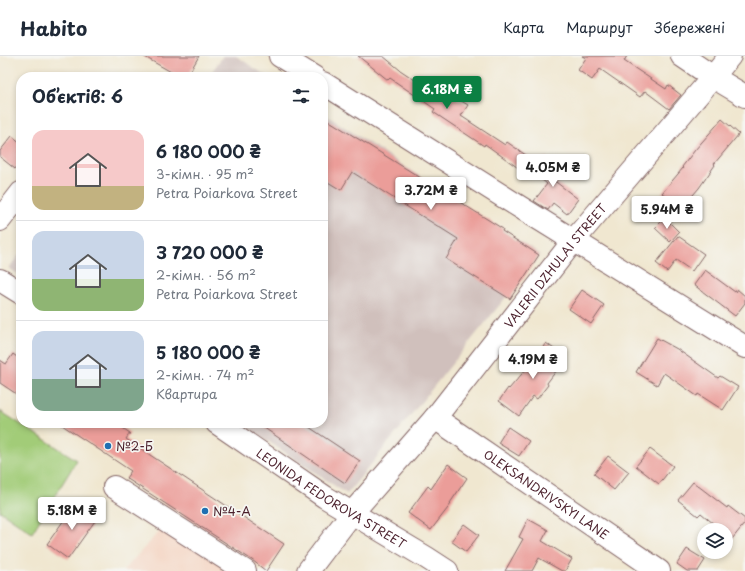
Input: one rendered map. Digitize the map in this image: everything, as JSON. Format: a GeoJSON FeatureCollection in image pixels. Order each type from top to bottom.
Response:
{"type":"FeatureCollection","features":[{"type":"Feature","properties":{"kind":"street"},"geometry":{"type":"LineString","coordinates":[[280,56],[306,72]]}},
{"type":"Feature","properties":{"kind":"street"},"geometry":{"type":"LineString","coordinates":[[682,56],[745,96]]}},
{"type":"Feature","properties":{"kind":"street","name":"VALERII DZHULAI STREET"},"geometry":{"type":"LineString","coordinates":[[308,571],[352,513],[435,418],[574,240],[730,56]]}},
{"type":"Feature","properties":{"kind":"street"},"geometry":{"type":"LineString","coordinates":[[328,86],[745,347]]}},
{"type":"Feature","properties":{"kind":"street"},"geometry":{"type":"LineString","coordinates":[[0,220],[16,199]]}},
{"type":"Feature","properties":{"kind":"street"},"geometry":{"type":"LineString","coordinates":[[0,280],[16,291]]}},
{"type":"Feature","properties":{"kind":"street","name":"OLEKSANDRIVSKYI LANE"},"geometry":{"type":"LineString","coordinates":[[435,418],[659,571]]}},
{"type":"Feature","properties":{"kind":"street","name":"LEONIDA FEDOROVA STREET"},"geometry":{"type":"LineString","coordinates":[[224,428],[325,497],[447,571]]}},
{"type":"Feature","properties":{"kind":"street"},"geometry":{"type":"LineString","coordinates":[[114,487],[245,571]]}},
{"type":"Feature","properties":{"kind":"shaded area"},"geometry":{"type":"Polygon","coordinates":[[[223,56],[236,56],[260,72],[212,72],[223,56]]]}},
{"type":"Feature","properties":{"kind":"shaded area"},"geometry":{"type":"Polygon","coordinates":[[[328,116],[540,255],[347,494],[248,428],[328,428],[328,116]]]}},
{"type":"Feature","properties":{"kind":"shaded area"},"geometry":{"type":"Polygon","coordinates":[[[16,259],[16,273],[9,268],[16,259]]]}},
{"type":"Feature","properties":{"kind":"shaded area"},"geometry":{"type":"Polygon","coordinates":[[[165,525],[233,571],[123,571],[165,525]]]}},
{"type":"Feature","properties":{"kind":"green space"},"geometry":{"type":"Polygon","coordinates":[[[0,411],[16,421],[16,428],[27,428],[77,460],[32,533],[0,511],[0,411]]]}},
{"type":"Feature","properties":{"kind":"building"},"geometry":{"type":"Polygon","coordinates":[[[143,56],[199,56],[190,72],[171,72],[143,56]]]}},
{"type":"Feature","properties":{"kind":"building"},"geometry":{"type":"Polygon","coordinates":[[[358,56],[383,56],[400,70],[442,98],[446,92],[468,105],[461,116],[505,145],[507,142],[530,158],[521,170],[485,144],[484,146],[433,112],[435,109],[390,78],[388,80],[358,56]]]}},
{"type":"Feature","properties":{"kind":"building"},"geometry":{"type":"Polygon","coordinates":[[[582,56],[627,56],[624,61],[666,89],[668,85],[681,95],[669,109],[645,91],[640,97],[600,69],[592,80],[578,70],[586,58],[582,56]]]}},
{"type":"Feature","properties":{"kind":"building"},"geometry":{"type":"Polygon","coordinates":[[[722,119],[739,134],[714,164],[715,165],[699,188],[681,209],[662,193],[683,168],[682,167],[695,150],[722,119]]]}},
{"type":"Feature","properties":{"kind":"building"},"geometry":{"type":"Polygon","coordinates":[[[328,120],[503,229],[502,231],[539,255],[510,299],[446,259],[458,239],[352,172],[341,190],[328,182],[328,120]]]}},
{"type":"Feature","properties":{"kind":"building"},"geometry":{"type":"Polygon","coordinates":[[[12,136],[16,139],[15,169],[0,157],[0,151],[12,136]]]}},
{"type":"Feature","properties":{"kind":"building"},"geometry":{"type":"Polygon","coordinates":[[[546,157],[561,169],[552,179],[578,199],[567,214],[553,203],[548,210],[534,201],[547,184],[533,172],[546,157]]]}},
{"type":"Feature","properties":{"kind":"building"},"geometry":{"type":"Polygon","coordinates":[[[665,218],[679,232],[670,242],[655,228],[665,218]]]}},
{"type":"Feature","properties":{"kind":"building"},"geometry":{"type":"Polygon","coordinates":[[[678,236],[704,254],[692,271],[676,260],[667,272],[656,263],[678,236]]]}},
{"type":"Feature","properties":{"kind":"building"},"geometry":{"type":"Polygon","coordinates":[[[705,270],[735,292],[737,289],[745,296],[745,303],[735,316],[694,285],[705,270]]]}},
{"type":"Feature","properties":{"kind":"building"},"geometry":{"type":"Polygon","coordinates":[[[582,290],[604,305],[591,324],[569,309],[582,290]]]}},
{"type":"Feature","properties":{"kind":"building"},"geometry":{"type":"Polygon","coordinates":[[[657,338],[677,349],[718,378],[720,376],[738,387],[723,410],[698,394],[697,396],[664,373],[657,385],[636,372],[657,338]]]}},
{"type":"Feature","properties":{"kind":"building"},"geometry":{"type":"Polygon","coordinates":[[[546,343],[566,358],[537,399],[533,396],[519,416],[499,401],[546,343]]]}},
{"type":"Feature","properties":{"kind":"building"},"geometry":{"type":"Polygon","coordinates":[[[13,354],[16,356],[16,394],[0,383],[0,360],[6,364],[13,354]]]}},
{"type":"Feature","properties":{"kind":"building"},"geometry":{"type":"Polygon","coordinates":[[[508,427],[529,441],[519,456],[498,443],[508,427]]]}},
{"type":"Feature","properties":{"kind":"building","name":"№4-А"},"geometry":{"type":"Polygon","coordinates":[[[66,428],[122,428],[130,433],[126,439],[284,544],[266,571],[252,560],[126,478],[131,471],[66,428]]]}},
{"type":"Feature","properties":{"kind":"building"},"geometry":{"type":"Polygon","coordinates":[[[264,428],[310,428],[360,461],[345,483],[264,428]]]}},
{"type":"Feature","properties":{"kind":"building"},"geometry":{"type":"Polygon","coordinates":[[[650,449],[673,466],[659,484],[636,466],[650,449]]]}},
{"type":"Feature","properties":{"kind":"building"},"geometry":{"type":"Polygon","coordinates":[[[608,456],[629,472],[614,490],[594,474],[608,456]]]}},
{"type":"Feature","properties":{"kind":"building"},"geometry":{"type":"Polygon","coordinates":[[[448,464],[467,478],[450,503],[451,504],[431,530],[408,513],[428,486],[431,489],[448,464]]]}},
{"type":"Feature","properties":{"kind":"building"},"geometry":{"type":"Polygon","coordinates":[[[693,482],[727,508],[728,506],[745,519],[745,523],[733,538],[733,523],[713,523],[701,513],[698,516],[678,500],[693,482]]]}},
{"type":"Feature","properties":{"kind":"building"},"geometry":{"type":"Polygon","coordinates":[[[76,503],[97,518],[68,559],[47,544],[76,503]]]}},
{"type":"Feature","properties":{"kind":"building"},"geometry":{"type":"Polygon","coordinates":[[[528,519],[548,530],[542,541],[572,559],[565,571],[562,571],[539,558],[532,571],[505,571],[523,539],[519,537],[528,519]]]}},
{"type":"Feature","properties":{"kind":"building"},"geometry":{"type":"Polygon","coordinates":[[[464,524],[479,535],[466,552],[451,541],[464,524]]]}},
{"type":"Feature","properties":{"kind":"building"},"geometry":{"type":"Polygon","coordinates":[[[687,549],[697,555],[697,559],[705,560],[698,571],[687,571],[677,564],[687,549]]]}},
{"type":"Feature","properties":{"kind":"place","name":"№2-Б"},"geometry":{"type":"Point","coordinates":[108,446]}},
{"type":"Feature","properties":{"kind":"place","name":"№4-А"},"geometry":{"type":"Point","coordinates":[205,511]}}]}
